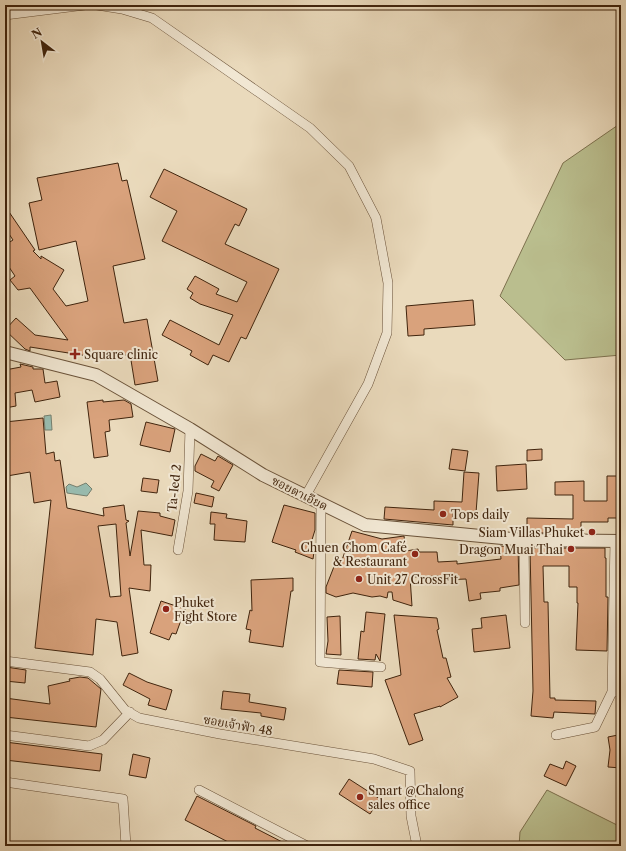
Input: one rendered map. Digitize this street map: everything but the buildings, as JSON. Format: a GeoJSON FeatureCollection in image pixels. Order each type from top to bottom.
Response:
{"type":"FeatureCollection","features":[{"type":"Feature","properties":{"kind":"street"},"geometry":{"type":"LineString","coordinates":[[5,15],[85,5]]}},
{"type":"Feature","properties":{"kind":"street"},"geometry":{"type":"LineString","coordinates":[[97,5],[122,9],[152,18],[310,128],[349,166],[376,218],[388,283],[387,333],[368,384],[305,497]]}},
{"type":"Feature","properties":{"kind":"street","name":"ซอยตาเอียด"},"geometry":{"type":"LineString","coordinates":[[5,352],[96,375],[190,429],[263,475],[305,497],[365,525],[524,540],[618,541]]}},
{"type":"Feature","properties":{"kind":"street","name":"Ta-Ied 2"},"geometry":{"type":"LineString","coordinates":[[178,550],[188,491],[190,429]]}},
{"type":"Feature","properties":{"kind":"street"},"geometry":{"type":"LineString","coordinates":[[321,504],[320,662],[380,666]]}},
{"type":"Feature","properties":{"kind":"street"},"geometry":{"type":"LineString","coordinates":[[524,540],[525,623]]}},
{"type":"Feature","properties":{"kind":"street"},"geometry":{"type":"LineString","coordinates":[[556,735],[595,727],[616,692],[618,541]]}},
{"type":"Feature","properties":{"kind":"street","name":"ซอยเจ้าฟ้า 48"},"geometry":{"type":"LineString","coordinates":[[5,661],[90,672],[100,679],[125,710],[139,718],[159,723],[374,759],[410,772],[411,816],[417,846]]}},
{"type":"Feature","properties":{"kind":"street"},"geometry":{"type":"LineString","coordinates":[[5,735],[89,746],[103,740],[130,712]]}},
{"type":"Feature","properties":{"kind":"street"},"geometry":{"type":"LineString","coordinates":[[5,782],[123,799],[126,846]]}},
{"type":"Feature","properties":{"kind":"street"},"geometry":{"type":"LineString","coordinates":[[199,790],[307,846]]}},
{"type":"Feature","properties":{"kind":"green space"},"geometry":{"type":"Polygon","coordinates":[[[621,123],[621,355],[565,360],[500,296],[563,163],[621,123]]]}},
{"type":"Feature","properties":{"kind":"green space"},"geometry":{"type":"Polygon","coordinates":[[[547,790],[621,827],[621,846],[519,846],[520,832],[547,790]]]}},
{"type":"Feature","properties":{"kind":"shaded area"},"geometry":{"type":"Polygon","coordinates":[[[51,415],[52,430],[45,430],[44,416],[51,415]]]}},
{"type":"Feature","properties":{"kind":"shaded area"},"geometry":{"type":"Polygon","coordinates":[[[86,483],[92,489],[87,496],[67,493],[66,487],[69,484],[77,487],[86,483]]]}},
{"type":"Feature","properties":{"kind":"place","name":"Square clinic"},"geometry":{"type":"Point","coordinates":[75,354]}},
{"type":"Feature","properties":{"kind":"place","name":"Tops daily"},"geometry":{"type":"Point","coordinates":[443,514]}},
{"type":"Feature","properties":{"kind":"place","name":"Siam Villas Phuket"},"geometry":{"type":"Point","coordinates":[592,532]}},
{"type":"Feature","properties":{"kind":"place","name":"Dragon Muai Thai"},"geometry":{"type":"Point","coordinates":[571,549]}},
{"type":"Feature","properties":{"kind":"place","name":"Chuen Chom Café & Restaurant"},"geometry":{"type":"Point","coordinates":[415,554]}},
{"type":"Feature","properties":{"kind":"place","name":"Unit 27 CrossFit"},"geometry":{"type":"Point","coordinates":[359,579]}},
{"type":"Feature","properties":{"kind":"place","name":"Phuket Fight Store"},"geometry":{"type":"Point","coordinates":[166,609]}},
{"type":"Feature","properties":{"kind":"place","name":"Smart @Chalong sales office"},"geometry":{"type":"Point","coordinates":[360,797]}}]}
